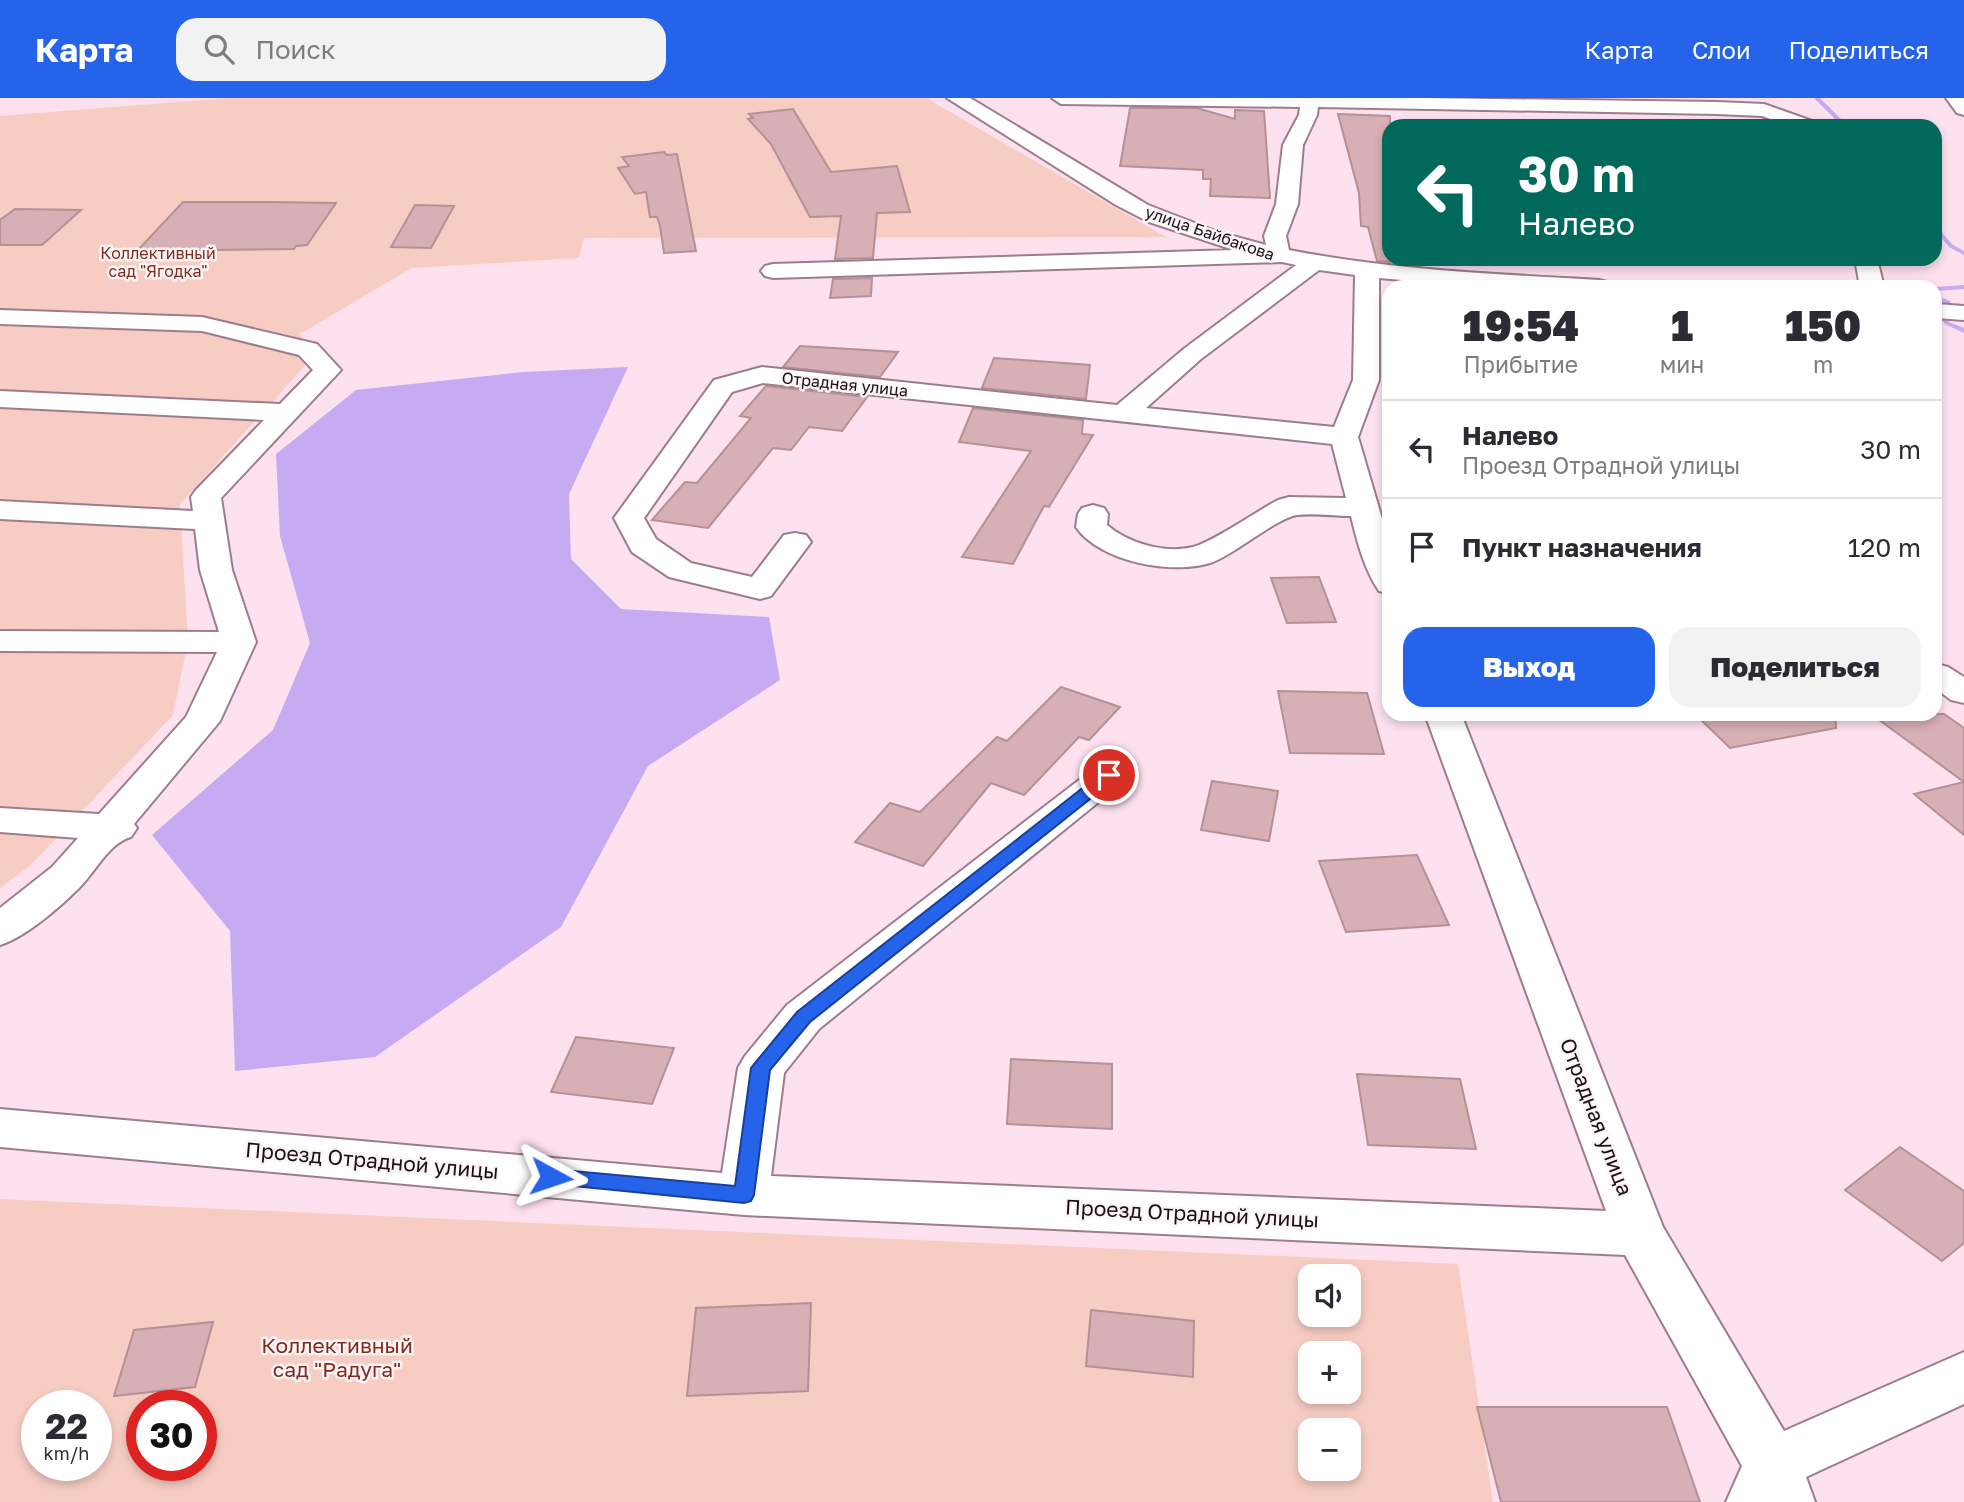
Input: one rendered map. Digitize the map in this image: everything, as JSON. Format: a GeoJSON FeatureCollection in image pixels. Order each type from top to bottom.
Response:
{"type":"FeatureCollection","features":[{"type":"Feature","properties":{"kind":"street","name":"улица Байбакова"},"geometry":{"type":"LineString","coordinates":[[956,98],[1030,141],[1119,200],[1159,218],[1279,256],[1367,271],[1498,280]]}},
{"type":"Feature","properties":{"kind":"street"},"geometry":{"type":"LineString","coordinates":[[1060,98],[1717,108],[1764,110],[1789,119]]}},
{"type":"Feature","properties":{"kind":"street"},"geometry":{"type":"LineString","coordinates":[[1955,98],[1964,109]]}},
{"type":"Feature","properties":{"kind":"street"},"geometry":{"type":"LineString","coordinates":[[773,271],[1279,256],[1275,236],[1287,204],[1293,145],[1311,100]]}},
{"type":"Feature","properties":{"kind":"street"},"geometry":{"type":"LineString","coordinates":[[1123,413],[1192,355],[1315,262]]}},
{"type":"Feature","properties":{"kind":"street"},"geometry":{"type":"LineString","coordinates":[[1367,271],[1379,311],[1366,380],[1344,437],[1374,546],[1382,565]]}},
{"type":"Feature","properties":{"kind":"street"},"geometry":{"type":"LineString","coordinates":[[1942,311],[1964,313]]}},
{"type":"Feature","properties":{"kind":"street"},"geometry":{"type":"LineString","coordinates":[[0,317],[202,324],[307,349],[328,370],[206,497],[216,570],[239,642],[202,722],[113,828],[66,877],[0,930]]}},
{"type":"Feature","properties":{"kind":"street","name":"Отрадная улица"},"geometry":{"type":"LineString","coordinates":[[795,542],[760,589],[680,570],[643,545],[629,518],[723,386],[762,375],[1344,437]]}},
{"type":"Feature","properties":{"kind":"street"},"geometry":{"type":"LineString","coordinates":[[0,399],[286,413]]}},
{"type":"Feature","properties":{"kind":"street"},"geometry":{"type":"LineString","coordinates":[[1093,514],[1091,527],[1108,542],[1135,552],[1174,559],[1203,555],[1289,506],[1363,507]]}},
{"type":"Feature","properties":{"kind":"street"},"geometry":{"type":"LineString","coordinates":[[0,510],[210,521]]}},
{"type":"Feature","properties":{"kind":"street"},"geometry":{"type":"LineString","coordinates":[[0,641],[239,642]]}},
{"type":"Feature","properties":{"kind":"street"},"geometry":{"type":"LineString","coordinates":[[1942,678],[1964,692]]}},
{"type":"Feature","properties":{"kind":"street","name":"Отрадная улица"},"geometry":{"type":"LineString","coordinates":[[1446,721],[1640,1234],[1771,1489]]}},
{"type":"Feature","properties":{"kind":"street"},"geometry":{"type":"LineString","coordinates":[[744,1195],[761,1068],[803,1017],[1109,775]]}},
{"type":"Feature","properties":{"kind":"street"},"geometry":{"type":"LineString","coordinates":[[0,820],[113,828]]}},
{"type":"Feature","properties":{"kind":"street","name":"Проезд Отрадной улицы"},"geometry":{"type":"LineString","coordinates":[[0,1128],[744,1195],[1640,1234]]}},
{"type":"Feature","properties":{"kind":"street"},"geometry":{"type":"LineString","coordinates":[[1771,1489],[1964,1377]]}},
{"type":"Feature","properties":{"kind":"green space","name":"Коллективный сад \"Ягодка\""},"geometry":{"type":"Polygon","coordinates":[[[229,98],[926,98],[1166,237],[584,238],[579,258],[412,268],[300,334],[312,358],[180,504],[188,641],[173,715],[30,866],[0,888],[0,116],[229,98]]]}},
{"type":"Feature","properties":{"kind":"green space","name":"Коллективный сад \"Радуга\""},"geometry":{"type":"Polygon","coordinates":[[[0,1199],[1458,1264],[1493,1502],[0,1502],[0,1199]]]}},
{"type":"Feature","properties":{"kind":"shaded area"},"geometry":{"type":"Polygon","coordinates":[[[628,367],[569,494],[571,559],[621,609],[769,617],[780,680],[648,766],[561,927],[375,1057],[235,1071],[230,931],[152,835],[273,730],[310,643],[280,536],[276,454],[356,390],[523,372],[628,367]]]}},
{"type":"Feature","properties":{"kind":"building"},"geometry":{"type":"Polygon","coordinates":[[[1130,108],[1197,108],[1235,119],[1235,110],[1264,111],[1270,198],[1210,196],[1211,179],[1203,179],[1203,170],[1120,166],[1130,108]]]}},
{"type":"Feature","properties":{"kind":"building"},"geometry":{"type":"Polygon","coordinates":[[[793,109],[831,172],[897,166],[910,212],[877,213],[873,258],[835,259],[841,216],[810,217],[771,144],[748,119],[753,118],[749,114],[793,109]]]}},
{"type":"Feature","properties":{"kind":"building"},"geometry":{"type":"Polygon","coordinates":[[[1338,114],[1390,116],[1390,119],[1382,119],[1382,261],[1377,261],[1368,227],[1361,226],[1359,193],[1338,114]]]}},
{"type":"Feature","properties":{"kind":"building"},"geometry":{"type":"Polygon","coordinates":[[[664,152],[667,155],[677,154],[696,251],[664,253],[660,226],[657,217],[650,217],[646,192],[635,194],[618,168],[629,166],[622,157],[664,152]]]}},
{"type":"Feature","properties":{"kind":"building"},"geometry":{"type":"Polygon","coordinates":[[[183,202],[336,203],[307,245],[296,246],[294,249],[137,251],[183,202]]]}},
{"type":"Feature","properties":{"kind":"building"},"geometry":{"type":"Polygon","coordinates":[[[415,205],[454,206],[431,248],[391,247],[415,205]]]}},
{"type":"Feature","properties":{"kind":"building"},"geometry":{"type":"Polygon","coordinates":[[[15,209],[81,210],[42,245],[0,245],[0,220],[15,209]]]}},
{"type":"Feature","properties":{"kind":"building"},"geometry":{"type":"Polygon","coordinates":[[[872,278],[871,296],[830,298],[833,279],[872,278]]]}},
{"type":"Feature","properties":{"kind":"building"},"geometry":{"type":"Polygon","coordinates":[[[800,346],[898,352],[880,377],[783,367],[800,346]]]}},
{"type":"Feature","properties":{"kind":"building"},"geometry":{"type":"Polygon","coordinates":[[[994,358],[1090,365],[1086,399],[982,388],[994,358]]]}},
{"type":"Feature","properties":{"kind":"building"},"geometry":{"type":"Polygon","coordinates":[[[766,386],[867,397],[842,431],[809,427],[791,450],[773,448],[708,528],[652,520],[685,482],[697,483],[751,418],[740,416],[766,386]]]}},
{"type":"Feature","properties":{"kind":"building"},"geometry":{"type":"Polygon","coordinates":[[[973,408],[1083,420],[1082,434],[1093,435],[1049,507],[1044,506],[1013,564],[962,557],[1031,451],[959,442],[973,408]]]}},
{"type":"Feature","properties":{"kind":"building"},"geometry":{"type":"Polygon","coordinates":[[[1319,577],[1336,622],[1287,623],[1271,578],[1319,577]]]}},
{"type":"Feature","properties":{"kind":"building"},"geometry":{"type":"Polygon","coordinates":[[[1061,687],[1120,707],[1089,740],[1079,737],[1024,795],[991,783],[923,866],[855,842],[890,803],[920,812],[997,737],[1007,741],[1061,687]]]}},
{"type":"Feature","properties":{"kind":"building"},"geometry":{"type":"Polygon","coordinates":[[[1278,691],[1367,693],[1384,754],[1290,753],[1278,691]]]}},
{"type":"Feature","properties":{"kind":"building"},"geometry":{"type":"Polygon","coordinates":[[[1944,714],[1964,728],[1964,782],[1881,721],[1942,721],[1944,714]]]}},
{"type":"Feature","properties":{"kind":"building"},"geometry":{"type":"Polygon","coordinates":[[[1702,721],[1836,721],[1836,728],[1730,748],[1702,721]]]}},
{"type":"Feature","properties":{"kind":"building"},"geometry":{"type":"Polygon","coordinates":[[[1212,781],[1278,791],[1269,841],[1201,830],[1212,781]]]}},
{"type":"Feature","properties":{"kind":"building"},"geometry":{"type":"Polygon","coordinates":[[[1964,782],[1964,835],[1914,794],[1964,782]]]}},
{"type":"Feature","properties":{"kind":"building"},"geometry":{"type":"Polygon","coordinates":[[[1417,855],[1449,925],[1346,932],[1319,861],[1417,855]]]}},
{"type":"Feature","properties":{"kind":"building"},"geometry":{"type":"Polygon","coordinates":[[[576,1037],[674,1048],[652,1104],[551,1092],[576,1037]]]}},
{"type":"Feature","properties":{"kind":"building"},"geometry":{"type":"Polygon","coordinates":[[[1011,1059],[1112,1064],[1112,1129],[1007,1124],[1011,1059]]]}},
{"type":"Feature","properties":{"kind":"building"},"geometry":{"type":"Polygon","coordinates":[[[1357,1074],[1460,1079],[1476,1149],[1368,1145],[1357,1074]]]}},
{"type":"Feature","properties":{"kind":"building"},"geometry":{"type":"Polygon","coordinates":[[[1900,1147],[1964,1191],[1964,1243],[1942,1261],[1845,1190],[1900,1147]]]}},
{"type":"Feature","properties":{"kind":"building"},"geometry":{"type":"Polygon","coordinates":[[[811,1303],[808,1391],[687,1396],[696,1308],[811,1303]]]}},
{"type":"Feature","properties":{"kind":"building"},"geometry":{"type":"Polygon","coordinates":[[[1091,1310],[1194,1321],[1193,1377],[1086,1366],[1091,1310]]]}},
{"type":"Feature","properties":{"kind":"building"},"geometry":{"type":"Polygon","coordinates":[[[213,1322],[195,1387],[126,1390],[126,1395],[114,1396],[134,1330],[213,1322]]]}},
{"type":"Feature","properties":{"kind":"building"},"geometry":{"type":"Polygon","coordinates":[[[1477,1407],[1667,1407],[1700,1502],[1501,1502],[1477,1407]]]}},
{"type":"Feature","properties":{"kind":"waterway"},"geometry":{"type":"LineString","coordinates":[[1817,98],[1838,119]]}},
{"type":"Feature","properties":{"kind":"waterway"},"geometry":{"type":"LineString","coordinates":[[1942,235],[1951,246],[1964,253]]}},
{"type":"Feature","properties":{"kind":"waterway"},"geometry":{"type":"LineString","coordinates":[[1942,289],[1964,287]]}},
{"type":"Feature","properties":{"kind":"waterway"},"geometry":{"type":"LineString","coordinates":[[1942,300],[1948,302],[1945,305]]}},
{"type":"Feature","properties":{"kind":"waterway"},"geometry":{"type":"LineString","coordinates":[[1942,317],[1947,323],[1964,331]]}},
{"type":"Feature","properties":{"kind":"route"},"geometry":{"type":"LineString","coordinates":[[551,1177],[744,1195],[761,1068],[803,1017],[1109,775]]}}]}
